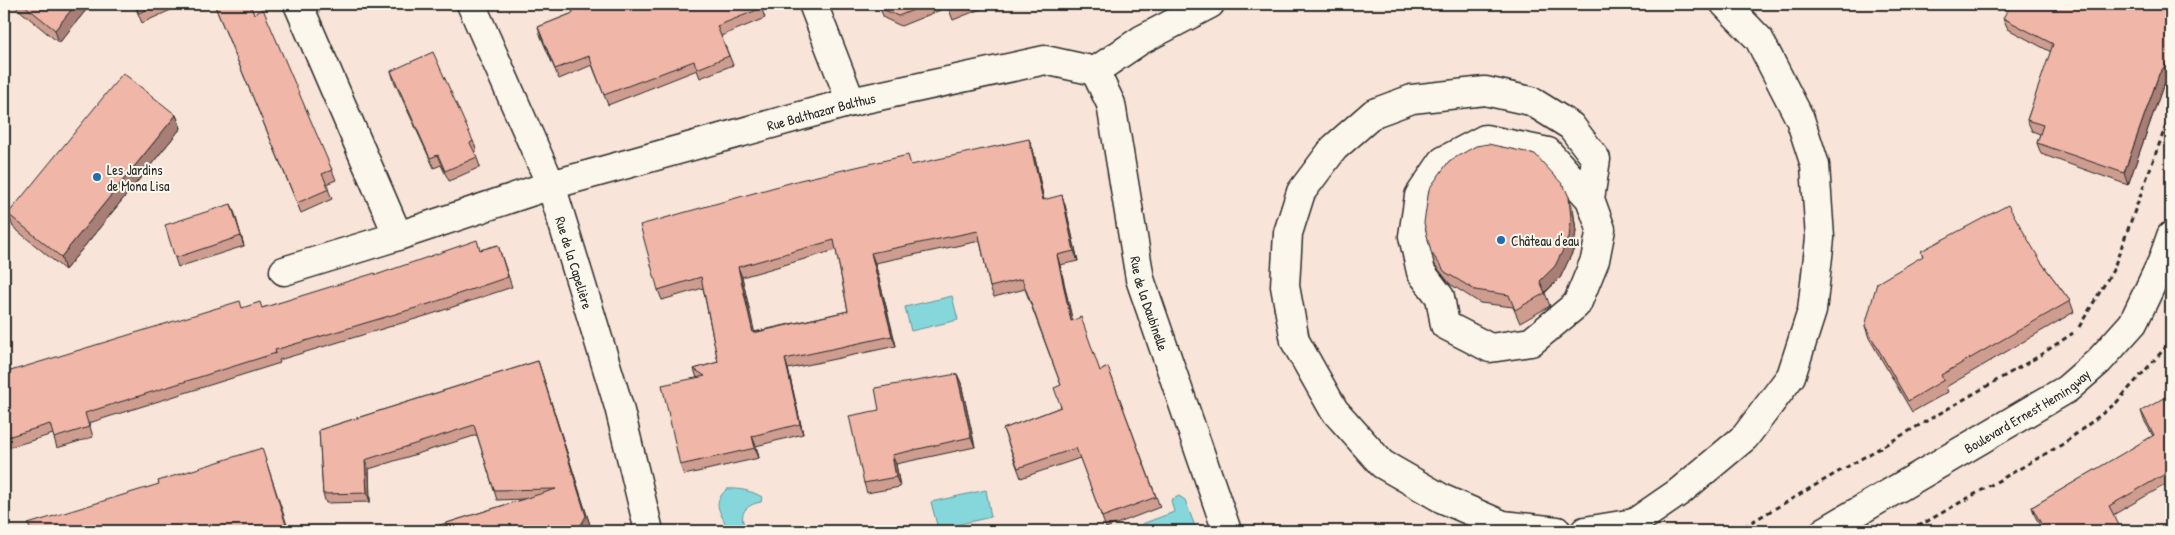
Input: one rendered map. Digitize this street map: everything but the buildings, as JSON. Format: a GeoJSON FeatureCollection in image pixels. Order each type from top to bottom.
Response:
{"type":"FeatureCollection","features":[{"type":"Feature","properties":{"kind":"street"},"geometry":{"type":"LineString","coordinates":[[298,4],[398,236]]}},
{"type":"Feature","properties":{"kind":"street","name":"Rue de la Capelière"},"geometry":{"type":"LineString","coordinates":[[471,4],[551,185],[620,407],[649,531]]}},
{"type":"Feature","properties":{"kind":"street"},"geometry":{"type":"LineString","coordinates":[[813,4],[851,102]]}},
{"type":"Feature","properties":{"kind":"street"},"geometry":{"type":"LineString","coordinates":[[1096,71],[1140,40],[1210,4]]}},
{"type":"Feature","properties":{"kind":"street"},"geometry":{"type":"LineString","coordinates":[[1585,531],[1634,523],[1679,492],[1745,437],[1791,376],[1812,311],[1820,238],[1815,165],[1800,119],[1759,38],[1725,4]]}},
{"type":"Feature","properties":{"kind":"street","name":"Rue Balthazar Balthus"},"geometry":{"type":"LineString","coordinates":[[284,271],[398,236],[551,185],[851,102],[1045,60],[1096,71]]}},
{"type":"Feature","properties":{"kind":"street","name":"Rue de la Daubinelle"},"geometry":{"type":"LineString","coordinates":[[1096,71],[1111,104],[1140,279],[1227,531]]}},
{"type":"Feature","properties":{"kind":"street"},"geometry":{"type":"LineString","coordinates":[[1557,531],[1504,525],[1443,499],[1382,464],[1334,410],[1295,342],[1285,286],[1288,233],[1301,192],[1334,148],[1374,113],[1412,99],[1485,91],[1532,101],[1571,126],[1596,159],[1590,199],[1601,229],[1595,260],[1577,304],[1531,342],[1490,348],[1445,325],[1440,297],[1421,272],[1413,236],[1419,196],[1443,161],[1485,139],[1548,152],[1590,199]]}},
{"type":"Feature","properties":{"kind":"street","name":"Boulevard Ernest Hemingway"},"geometry":{"type":"LineString","coordinates":[[1825,531],[2067,389],[2099,360],[2133,323],[2162,262],[2171,236]]}},
{"type":"Feature","properties":{"kind":"path"},"geometry":{"type":"LineString","coordinates":[[1736,531],[2034,359],[2076,331],[2113,270],[2171,112]]}},
{"type":"Feature","properties":{"kind":"water"},"geometry":{"type":"Polygon","coordinates":[[[952,296],[958,320],[911,331],[905,307],[952,296]]]}},
{"type":"Feature","properties":{"kind":"water"},"geometry":{"type":"Polygon","coordinates":[[[727,489],[745,490],[762,497],[761,502],[747,508],[743,515],[746,529],[758,531],[722,531],[726,525],[719,510],[718,502],[727,489]]]}},
{"type":"Feature","properties":{"kind":"water"},"geometry":{"type":"Polygon","coordinates":[[[986,490],[991,517],[938,529],[931,502],[986,490]]]}},
{"type":"Feature","properties":{"kind":"water"},"geometry":{"type":"Polygon","coordinates":[[[1179,496],[1185,500],[1196,529],[1191,531],[1145,531],[1142,524],[1174,512],[1171,500],[1179,496]]]}},
{"type":"Feature","properties":{"kind":"place","name":"Les Jardins de Mona Lisa"},"geometry":{"type":"Point","coordinates":[97,177]}},
{"type":"Feature","properties":{"kind":"place","name":"Château d'eau"},"geometry":{"type":"Point","coordinates":[1501,240]}}]}
